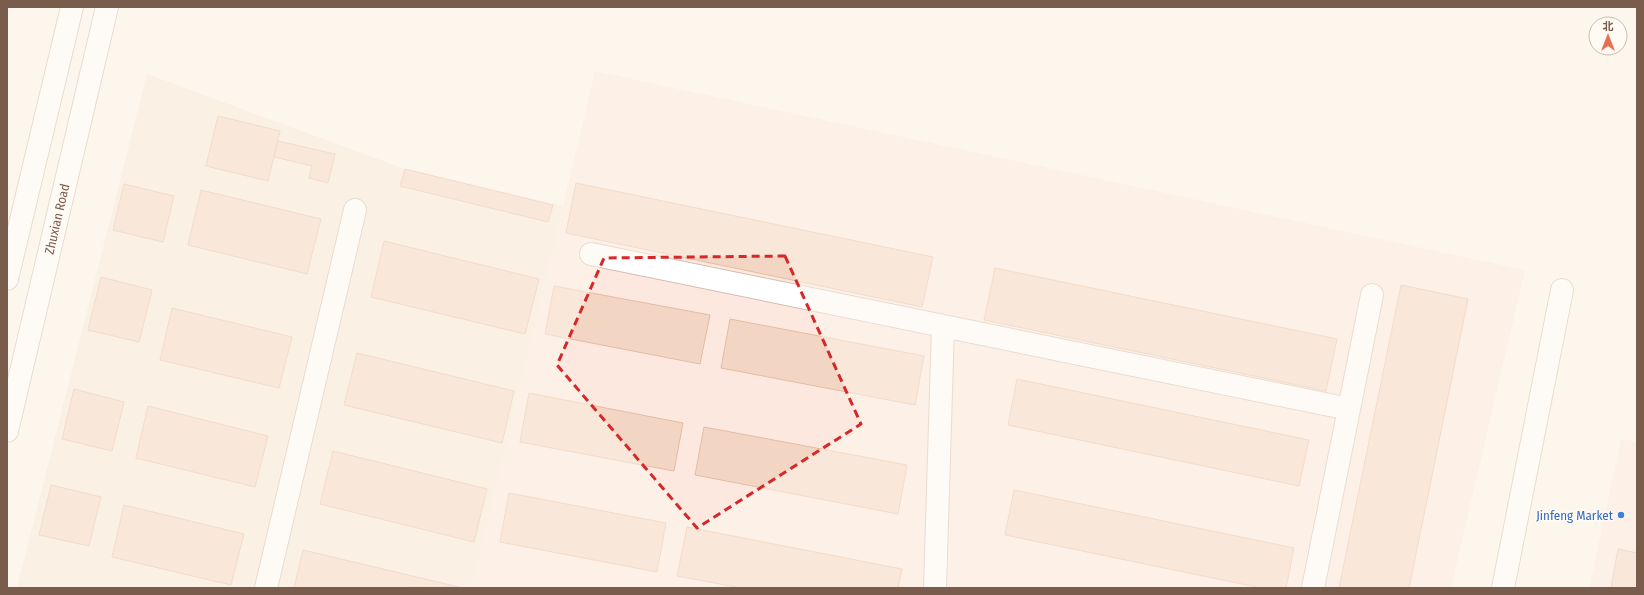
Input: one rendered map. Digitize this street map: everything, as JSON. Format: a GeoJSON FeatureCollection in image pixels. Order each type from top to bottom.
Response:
{"type":"FeatureCollection","features":[{"type":"Feature","properties":{"kind":"street"},"geometry":{"type":"LineString","coordinates":[[7,279],[72,7]]}},
{"type":"Feature","properties":{"kind":"street","name":"Zhuxian Road"},"geometry":{"type":"LineString","coordinates":[[7,430],[107,7]]}},
{"type":"Feature","properties":{"kind":"street"},"geometry":{"type":"LineString","coordinates":[[266,588],[355,210]]}},
{"type":"Feature","properties":{"kind":"street"},"geometry":{"type":"LineString","coordinates":[[591,254],[1349,410]]}},
{"type":"Feature","properties":{"kind":"street"},"geometry":{"type":"LineString","coordinates":[[1503,588],[1562,290]]}},
{"type":"Feature","properties":{"kind":"street"},"geometry":{"type":"LineString","coordinates":[[1313,588],[1372,295]]}},
{"type":"Feature","properties":{"kind":"street"},"geometry":{"type":"LineString","coordinates":[[934,588],[943,326]]}},
{"type":"Feature","properties":{"kind":"highlighted area"},"geometry":{"type":"Polygon","coordinates":[[[785,256],[861,424],[697,528],[557,365],[604,258],[785,256]]]}},
{"type":"Feature","properties":{"kind":"shaded area"},"geometry":{"type":"Polygon","coordinates":[[[595,71],[1525,270],[1451,588],[472,588],[595,71]]]}},
{"type":"Feature","properties":{"kind":"shaded area"},"geometry":{"type":"Polygon","coordinates":[[[147,74],[405,169],[563,206],[472,588],[17,588],[147,74]]]}},
{"type":"Feature","properties":{"kind":"shaded area","name":"Jinfeng Market"},"geometry":{"type":"Polygon","coordinates":[[[1621,439],[1637,442],[1637,588],[1589,588],[1621,439]]]}},
{"type":"Feature","properties":{"kind":"building"},"geometry":{"type":"Polygon","coordinates":[[[218,116],[280,131],[268,181],[206,166],[218,116]]]}},
{"type":"Feature","properties":{"kind":"building"},"geometry":{"type":"Polygon","coordinates":[[[278,141],[335,154],[328,183],[309,178],[312,166],[274,157],[278,141]]]}},
{"type":"Feature","properties":{"kind":"building"},"geometry":{"type":"Polygon","coordinates":[[[405,169],[553,205],[548,222],[400,186],[405,169]]]}},
{"type":"Feature","properties":{"kind":"building"},"geometry":{"type":"Polygon","coordinates":[[[576,183],[933,257],[922,307],[566,233],[576,183]]]}},
{"type":"Feature","properties":{"kind":"building"},"geometry":{"type":"Polygon","coordinates":[[[124,184],[174,196],[163,242],[113,230],[124,184]]]}},
{"type":"Feature","properties":{"kind":"building"},"geometry":{"type":"Polygon","coordinates":[[[201,190],[321,219],[307,274],[188,245],[201,190]]]}},
{"type":"Feature","properties":{"kind":"building"},"geometry":{"type":"Polygon","coordinates":[[[384,241],[539,279],[525,334],[371,297],[384,241]]]}},
{"type":"Feature","properties":{"kind":"building"},"geometry":{"type":"Polygon","coordinates":[[[995,268],[1337,339],[1326,391],[984,320],[995,268]]]}},
{"type":"Feature","properties":{"kind":"building"},"geometry":{"type":"Polygon","coordinates":[[[101,277],[152,290],[139,342],[88,330],[101,277]]]}},
{"type":"Feature","properties":{"kind":"building"},"geometry":{"type":"Polygon","coordinates":[[[1401,285],[1468,299],[1409,588],[1339,588],[1401,285]]]}},
{"type":"Feature","properties":{"kind":"building"},"geometry":{"type":"Polygon","coordinates":[[[554,286],[710,315],[700,364],[545,334],[554,286]]]}},
{"type":"Feature","properties":{"kind":"building"},"geometry":{"type":"Polygon","coordinates":[[[172,308],[292,337],[279,388],[160,360],[172,308]]]}},
{"type":"Feature","properties":{"kind":"building"},"geometry":{"type":"Polygon","coordinates":[[[730,319],[924,356],[915,405],[721,368],[730,319]]]}},
{"type":"Feature","properties":{"kind":"building"},"geometry":{"type":"Polygon","coordinates":[[[357,353],[514,391],[502,443],[344,405],[357,353]]]}},
{"type":"Feature","properties":{"kind":"building"},"geometry":{"type":"Polygon","coordinates":[[[1017,379],[1309,440],[1299,486],[1008,425],[1017,379]]]}},
{"type":"Feature","properties":{"kind":"building"},"geometry":{"type":"Polygon","coordinates":[[[74,389],[124,402],[112,451],[62,439],[74,389]]]}},
{"type":"Feature","properties":{"kind":"building"},"geometry":{"type":"Polygon","coordinates":[[[529,393],[683,423],[674,471],[520,442],[529,393]]]}},
{"type":"Feature","properties":{"kind":"building"},"geometry":{"type":"Polygon","coordinates":[[[148,406],[268,436],[255,487],[136,458],[148,406]]]}},
{"type":"Feature","properties":{"kind":"building"},"geometry":{"type":"Polygon","coordinates":[[[704,427],[907,465],[898,514],[695,475],[704,427]]]}},
{"type":"Feature","properties":{"kind":"building"},"geometry":{"type":"Polygon","coordinates":[[[333,451],[487,489],[474,542],[320,504],[333,451]]]}},
{"type":"Feature","properties":{"kind":"building"},"geometry":{"type":"Polygon","coordinates":[[[51,485],[101,497],[89,546],[39,535],[51,485]]]}},
{"type":"Feature","properties":{"kind":"building"},"geometry":{"type":"Polygon","coordinates":[[[1014,490],[1294,548],[1286,588],[1261,588],[1005,535],[1014,490]]]}},
{"type":"Feature","properties":{"kind":"building"},"geometry":{"type":"Polygon","coordinates":[[[509,493],[666,523],[657,572],[500,542],[509,493]]]}},
{"type":"Feature","properties":{"kind":"building"},"geometry":{"type":"Polygon","coordinates":[[[124,505],[244,534],[231,585],[112,557],[124,505]]]}},
{"type":"Feature","properties":{"kind":"building"},"geometry":{"type":"Polygon","coordinates":[[[687,527],[902,569],[898,588],[741,588],[677,576],[687,527]]]}},
{"type":"Feature","properties":{"kind":"building"},"geometry":{"type":"Polygon","coordinates":[[[1618,549],[1637,553],[1637,588],[1611,588],[1618,549]]]}},
{"type":"Feature","properties":{"kind":"building"},"geometry":{"type":"Polygon","coordinates":[[[303,550],[459,587],[294,588],[303,550]]]}},
{"type":"Feature","properties":{"kind":"place","name":"Jinfeng Market"},"geometry":{"type":"Point","coordinates":[1621,515]}}]}
